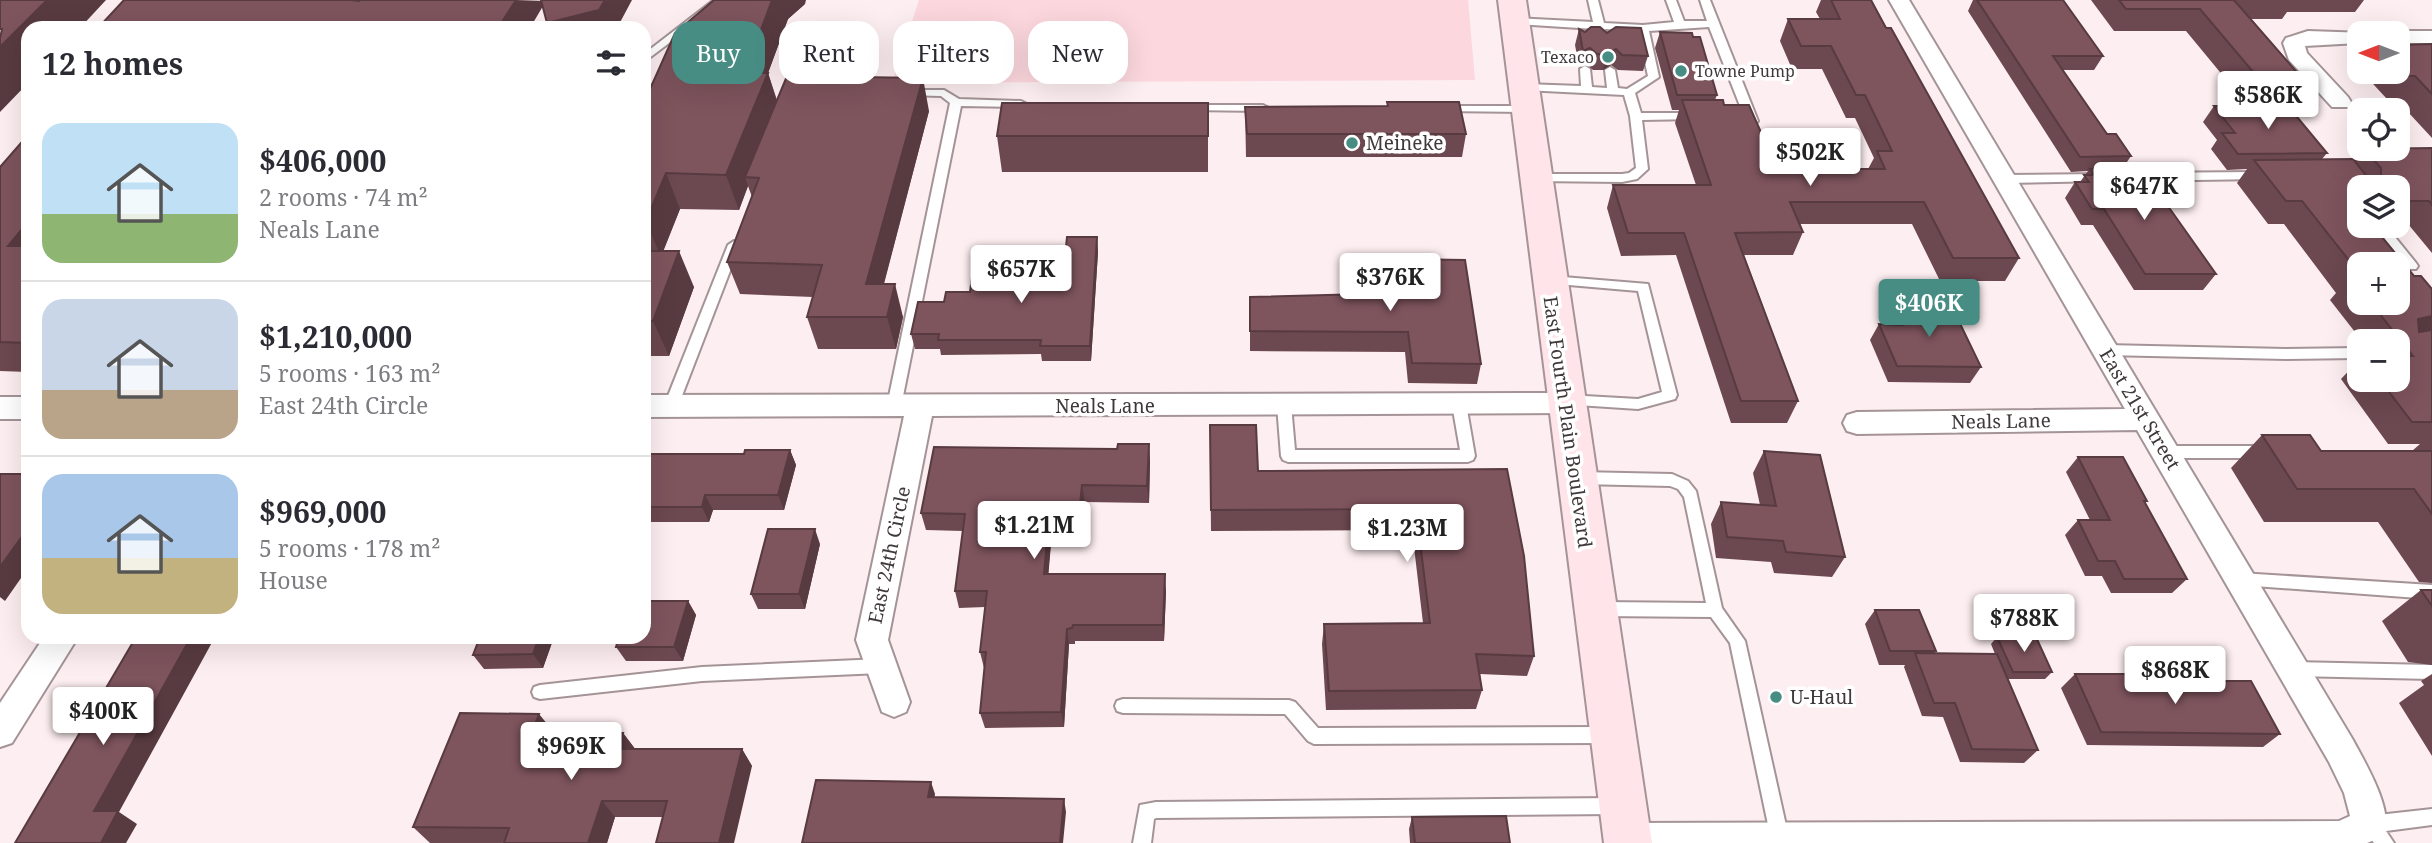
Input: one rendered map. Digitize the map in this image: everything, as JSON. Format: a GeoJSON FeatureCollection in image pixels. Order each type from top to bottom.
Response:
{"type":"FeatureCollection","features":[{"type":"Feature","properties":{"kind":"main road","name":"East Fourth Plain Boulevard"},"geometry":{"type":"LineString","coordinates":[[1513,11],[1626,830]]}},
{"type":"Feature","properties":{"kind":"street","name":"East 21st Street"},"geometry":{"type":"LineString","coordinates":[[1899,0],[2293,669],[2361,790],[2377,834]]}},
{"type":"Feature","properties":{"kind":"street"},"geometry":{"type":"LineString","coordinates":[[2340,102],[2297,55],[2294,43],[2308,37],[2347,37]]}},
{"type":"Feature","properties":{"kind":"street"},"geometry":{"type":"LineString","coordinates":[[2410,37],[2432,37]]}},
{"type":"Feature","properties":{"kind":"street","name":"Neals Lane"},"geometry":{"type":"LineString","coordinates":[[657,406],[1284,405],[1565,401]]}},
{"type":"Feature","properties":{"kind":"street","name":"East 24th Circle"},"geometry":{"type":"LineString","coordinates":[[894,702],[872,640],[907,406]]}},
{"type":"Feature","properties":{"kind":"street"},"geometry":{"type":"LineString","coordinates":[[0,408],[21,408]]}},
{"type":"Feature","properties":{"kind":"street","name":"Neals Lane"},"geometry":{"type":"LineString","coordinates":[[1857,423],[2146,419]]}},
{"type":"Feature","properties":{"kind":"street"},"geometry":{"type":"LineString","coordinates":[[0,732],[57,644]]}},
{"type":"Feature","properties":{"kind":"street"},"geometry":{"type":"LineString","coordinates":[[1626,830],[1738,841],[2342,838],[2377,834]]}},
{"type":"Feature","properties":{"kind":"lane"},"geometry":{"type":"LineString","coordinates":[[651,54],[721,0]]}},
{"type":"Feature","properties":{"kind":"lane"},"geometry":{"type":"LineString","coordinates":[[1593,0],[1604,43]]}},
{"type":"Feature","properties":{"kind":"lane"},"geometry":{"type":"LineString","coordinates":[[1671,0],[1680,24]]}},
{"type":"Feature","properties":{"kind":"lane"},"geometry":{"type":"LineString","coordinates":[[1705,0],[1753,123],[1731,117]]}},
{"type":"Feature","properties":{"kind":"lane"},"geometry":{"type":"LineString","coordinates":[[1513,11],[1577,29],[1598,25],[1643,27],[1713,24]]}},
{"type":"Feature","properties":{"kind":"lane"},"geometry":{"type":"LineString","coordinates":[[1430,109],[1587,90],[1629,92],[1654,77],[1643,27]]}},
{"type":"Feature","properties":{"kind":"lane"},"geometry":{"type":"LineString","coordinates":[[1585,69],[1587,90]]}},
{"type":"Feature","properties":{"kind":"lane"},"geometry":{"type":"LineString","coordinates":[[1610,70],[1613,92]]}},
{"type":"Feature","properties":{"kind":"lane"},"geometry":{"type":"LineString","coordinates":[[890,92],[944,93],[956,102],[1036,104]]}},
{"type":"Feature","properties":{"kind":"lane"},"geometry":{"type":"LineString","coordinates":[[1535,178],[1633,176],[1642,169],[1643,158],[1636,116],[1629,92]]}},
{"type":"Feature","properties":{"kind":"lane"},"geometry":{"type":"LineString","coordinates":[[907,406],[956,102]]}},
{"type":"Feature","properties":{"kind":"lane"},"geometry":{"type":"LineString","coordinates":[[1182,107],[1279,108]]}},
{"type":"Feature","properties":{"kind":"lane"},"geometry":{"type":"LineString","coordinates":[[1636,116],[1704,117]]}},
{"type":"Feature","properties":{"kind":"lane"},"geometry":{"type":"LineString","coordinates":[[2005,179],[2269,176]]}},
{"type":"Feature","properties":{"kind":"lane"},"geometry":{"type":"LineString","coordinates":[[657,406],[740,230]]}},
{"type":"Feature","properties":{"kind":"lane"},"geometry":{"type":"LineString","coordinates":[[2389,238],[2412,266]]}},
{"type":"Feature","properties":{"kind":"lane"},"geometry":{"type":"LineString","coordinates":[[1549,279],[1643,287],[1670,395],[1638,404],[1565,401]]}},
{"type":"Feature","properties":{"kind":"lane"},"geometry":{"type":"LineString","coordinates":[[2105,350],[2347,353]]}},
{"type":"Feature","properties":{"kind":"lane"},"geometry":{"type":"LineString","coordinates":[[1284,405],[1288,456],[1468,456],[1459,404]]}},
{"type":"Feature","properties":{"kind":"lane"},"geometry":{"type":"LineString","coordinates":[[2165,452],[2285,453]]}},
{"type":"Feature","properties":{"kind":"lane"},"geometry":{"type":"LineString","coordinates":[[1576,478],[1672,480],[1683,485],[1691,495],[1715,610],[1737,641],[1790,841]]}},
{"type":"Feature","properties":{"kind":"lane"},"geometry":{"type":"LineString","coordinates":[[2240,579],[2432,592]]}},
{"type":"Feature","properties":{"kind":"lane"},"geometry":{"type":"LineString","coordinates":[[1594,609],[1715,610]]}},
{"type":"Feature","properties":{"kind":"lane"},"geometry":{"type":"LineString","coordinates":[[540,692],[702,674],[881,666]]}},
{"type":"Feature","properties":{"kind":"lane"},"geometry":{"type":"LineString","coordinates":[[2293,669],[2432,672]]}},
{"type":"Feature","properties":{"kind":"lane"},"geometry":{"type":"LineString","coordinates":[[1122,706],[1289,707],[1314,736],[1611,734]]}},
{"type":"Feature","properties":{"kind":"lane"},"geometry":{"type":"LineString","coordinates":[[1142,843],[1146,811],[1156,810],[1626,830]]}},
{"type":"Feature","properties":{"kind":"lane"},"geometry":{"type":"LineString","coordinates":[[2377,834],[2432,817]]}},
{"type":"Feature","properties":{"kind":"shaded area"},"geometry":{"type":"Polygon","coordinates":[[[919,0],[1468,0],[1475,80],[1128,82],[1128,21],[1028,21],[1028,82],[1014,82],[1014,21],[912,21],[919,0]]]}},
{"type":"Feature","properties":{"kind":"building"},"geometry":{"type":"Polygon","coordinates":[[[0,0],[47,0],[26,21],[21,21],[21,26],[0,47],[0,0]]]}},
{"type":"Feature","properties":{"kind":"building"},"geometry":{"type":"Polygon","coordinates":[[[124,0],[516,0],[502,21],[104,21],[124,0]]]}},
{"type":"Feature","properties":{"kind":"building"},"geometry":{"type":"Polygon","coordinates":[[[541,0],[605,0],[599,10],[546,21],[541,0]]]}},
{"type":"Feature","properties":{"kind":"building"},"geometry":{"type":"Polygon","coordinates":[[[714,0],[772,0],[764,21],[689,21],[714,0]]]}},
{"type":"Feature","properties":{"kind":"building"},"geometry":{"type":"Polygon","coordinates":[[[1831,0],[1871,0],[1886,28],[1891,28],[2019,258],[1953,258],[1924,202],[1790,202],[1803,232],[1735,233],[1798,401],[1741,401],[1684,233],[1628,233],[1613,185],[1711,185],[1682,100],[1723,100],[1724,105],[1749,105],[1777,169],[1885,169],[1877,151],[1892,151],[1865,95],[1856,95],[1831,46],[1801,46],[1788,19],[1840,19],[1831,0]]]}},
{"type":"Feature","properties":{"kind":"building"},"geometry":{"type":"Polygon","coordinates":[[[1977,0],[2063,0],[2103,56],[2053,56],[2107,134],[2116,134],[2131,156],[2080,157],[1977,0]]]}},
{"type":"Feature","properties":{"kind":"building"},"geometry":{"type":"Polygon","coordinates":[[[2119,0],[2234,0],[2314,92],[2270,92],[2200,9],[2126,9],[2119,0]]]}},
{"type":"Feature","properties":{"kind":"building"},"geometry":{"type":"Polygon","coordinates":[[[1591,27],[1600,27],[1607,33],[1616,27],[1641,28],[1648,56],[1622,55],[1616,49],[1607,54],[1597,54],[1590,48],[1583,51],[1579,29],[1585,32],[1591,27]]]}},
{"type":"Feature","properties":{"kind":"building"},"geometry":{"type":"Polygon","coordinates":[[[1660,32],[1692,33],[1693,37],[1700,37],[1717,95],[1677,95],[1660,32]]]}},
{"type":"Feature","properties":{"kind":"building"},"geometry":{"type":"Polygon","coordinates":[[[672,40],[672,84],[763,84],[726,175],[666,173],[651,209],[651,87],[672,40]]]}},
{"type":"Feature","properties":{"kind":"building"},"geometry":{"type":"Polygon","coordinates":[[[2432,44],[2432,94],[2415,76],[2410,76],[2410,45],[2432,44]]]}},
{"type":"Feature","properties":{"kind":"building"},"geometry":{"type":"Polygon","coordinates":[[[879,77],[893,78],[893,84],[921,84],[866,284],[895,284],[887,317],[807,317],[822,265],[727,262],[759,178],[745,177],[784,84],[879,84],[879,77]]]}},
{"type":"Feature","properties":{"kind":"building"},"geometry":{"type":"Polygon","coordinates":[[[1387,102],[1459,102],[1466,134],[1247,134],[1245,107],[1388,106],[1387,102]]]}},
{"type":"Feature","properties":{"kind":"building"},"geometry":{"type":"Polygon","coordinates":[[[1002,103],[1208,103],[1208,136],[997,136],[1002,103]]]}},
{"type":"Feature","properties":{"kind":"building"},"geometry":{"type":"Polygon","coordinates":[[[2214,106],[2288,106],[2327,153],[2238,154],[2222,133],[2235,133],[2214,106]]]}},
{"type":"Feature","properties":{"kind":"building"},"geometry":{"type":"Polygon","coordinates":[[[21,143],[21,230],[8,246],[21,246],[21,343],[0,342],[0,167],[21,143]]]}},
{"type":"Feature","properties":{"kind":"building"},"geometry":{"type":"Polygon","coordinates":[[[2410,148],[2432,148],[2432,205],[2429,201],[2410,201],[2410,175],[2381,175],[2381,168],[2375,161],[2410,161],[2410,148]]]}},
{"type":"Feature","properties":{"kind":"building"},"geometry":{"type":"Polygon","coordinates":[[[2347,159],[2355,161],[2366,175],[2347,175],[2347,238],[2383,238],[2394,252],[2347,252],[2347,258],[2302,201],[2286,201],[2254,160],[2347,159]]]}},
{"type":"Feature","properties":{"kind":"building"},"geometry":{"type":"Polygon","coordinates":[[[2141,168],[2216,274],[2145,274],[2104,209],[2092,209],[2075,182],[2089,182],[2084,175],[2094,175],[2090,169],[2141,168]]]}},
{"type":"Feature","properties":{"kind":"building"},"geometry":{"type":"Polygon","coordinates":[[[1067,237],[1097,237],[1090,346],[1040,346],[1041,340],[938,340],[939,334],[911,334],[918,302],[944,302],[946,292],[970,292],[972,277],[1063,276],[1067,237]]]}},
{"type":"Feature","properties":{"kind":"building"},"geometry":{"type":"Polygon","coordinates":[[[651,251],[679,251],[653,321],[651,251]]]}},
{"type":"Feature","properties":{"kind":"building"},"geometry":{"type":"Polygon","coordinates":[[[1399,259],[1465,260],[1481,364],[1412,363],[1408,332],[1250,331],[1250,297],[1403,293],[1399,259]]]}},
{"type":"Feature","properties":{"kind":"building"},"geometry":{"type":"Polygon","coordinates":[[[2410,271],[2414,276],[2421,276],[2432,289],[2432,316],[2418,319],[2419,332],[2432,330],[2432,422],[2412,422],[2389,392],[2410,392],[2410,356],[2413,356],[2410,352],[2410,329],[2392,329],[2381,315],[2410,315],[2410,271]]]}},
{"type":"Feature","properties":{"kind":"building"},"geometry":{"type":"Polygon","coordinates":[[[1895,307],[1952,307],[1981,367],[1897,366],[1879,324],[1903,325],[1895,307]]]}},
{"type":"Feature","properties":{"kind":"building"},"geometry":{"type":"Polygon","coordinates":[[[1210,425],[1256,425],[1258,471],[1507,469],[1524,556],[1534,656],[1476,654],[1482,690],[1329,691],[1324,624],[1430,623],[1416,509],[1211,510],[1210,425]]]}},
{"type":"Feature","properties":{"kind":"building"},"geometry":{"type":"Polygon","coordinates":[[[2262,435],[2310,435],[2321,451],[2432,451],[2432,514],[2414,489],[2297,489],[2262,435]]]}},
{"type":"Feature","properties":{"kind":"building"},"geometry":{"type":"Polygon","coordinates":[[[1118,444],[1149,444],[1147,486],[1082,485],[1079,515],[1049,515],[1044,574],[1165,574],[1163,625],[1073,625],[1067,629],[1061,712],[980,713],[986,652],[980,652],[987,591],[955,591],[965,514],[921,513],[934,447],[1117,449],[1118,444]]]}},
{"type":"Feature","properties":{"kind":"building"},"geometry":{"type":"Polygon","coordinates":[[[745,450],[790,450],[778,495],[705,495],[702,507],[651,507],[651,454],[744,454],[745,450]]]}},
{"type":"Feature","properties":{"kind":"building"},"geometry":{"type":"Polygon","coordinates":[[[1764,451],[1820,455],[1845,557],[1786,552],[1783,541],[1727,537],[1721,502],[1776,506],[1764,451]]]}},
{"type":"Feature","properties":{"kind":"building"},"geometry":{"type":"Polygon","coordinates":[[[2078,457],[2123,457],[2187,579],[2124,579],[2115,561],[2098,561],[2078,520],[2110,520],[2078,457]]]}},
{"type":"Feature","properties":{"kind":"building"},"geometry":{"type":"Polygon","coordinates":[[[0,474],[21,474],[21,538],[0,567],[0,474]]]}},
{"type":"Feature","properties":{"kind":"building"},"geometry":{"type":"Polygon","coordinates":[[[768,529],[815,529],[799,594],[751,594],[768,529]]]}},
{"type":"Feature","properties":{"kind":"building"},"geometry":{"type":"Polygon","coordinates":[[[2421,590],[2432,590],[2432,606],[2421,590]]]}},
{"type":"Feature","properties":{"kind":"building"},"geometry":{"type":"Polygon","coordinates":[[[651,601],[688,601],[674,647],[616,647],[617,644],[651,644],[651,601]]]}},
{"type":"Feature","properties":{"kind":"building"},"geometry":{"type":"Polygon","coordinates":[[[1875,610],[1919,610],[1936,651],[1890,651],[1875,610]]]}},
{"type":"Feature","properties":{"kind":"building"},"geometry":{"type":"Polygon","coordinates":[[[1997,637],[2036,637],[2052,672],[2013,672],[1997,637]]]}},
{"type":"Feature","properties":{"kind":"building"},"geometry":{"type":"Polygon","coordinates":[[[132,644],[187,644],[94,811],[118,811],[101,843],[15,843],[132,644]]]}},
{"type":"Feature","properties":{"kind":"building"},"geometry":{"type":"Polygon","coordinates":[[[477,644],[537,644],[533,654],[473,655],[477,644]]]}},
{"type":"Feature","properties":{"kind":"building"},"geometry":{"type":"Polygon","coordinates":[[[1915,653],[1997,654],[2038,750],[1972,749],[1955,703],[1934,703],[1915,653]]]}},
{"type":"Feature","properties":{"kind":"building"},"geometry":{"type":"Polygon","coordinates":[[[2075,674],[2141,674],[2145,681],[2251,681],[2280,734],[2101,732],[2075,674]]]}},
{"type":"Feature","properties":{"kind":"building"},"geometry":{"type":"Polygon","coordinates":[[[460,713],[539,714],[532,732],[623,733],[618,749],[742,749],[719,843],[656,843],[667,801],[602,801],[588,843],[504,843],[509,828],[413,827],[460,713]]]}},
{"type":"Feature","properties":{"kind":"building"},"geometry":{"type":"Polygon","coordinates":[[[816,780],[931,782],[928,797],[1064,799],[1060,843],[802,843],[816,780]]]}},
{"type":"Feature","properties":{"kind":"building"},"geometry":{"type":"Polygon","coordinates":[[[1506,816],[1510,843],[1415,843],[1412,817],[1506,816]]]}},
{"type":"Feature","properties":{"kind":"place","name":"Texaco"},"geometry":{"type":"Point","coordinates":[1608,57]}},
{"type":"Feature","properties":{"kind":"place","name":"Towne Pump"},"geometry":{"type":"Point","coordinates":[1681,71]}},
{"type":"Feature","properties":{"kind":"place","name":"Meineke"},"geometry":{"type":"Point","coordinates":[1352,143]}},
{"type":"Feature","properties":{"kind":"place","name":"U-Haul"},"geometry":{"type":"Point","coordinates":[1776,697]}}]}
